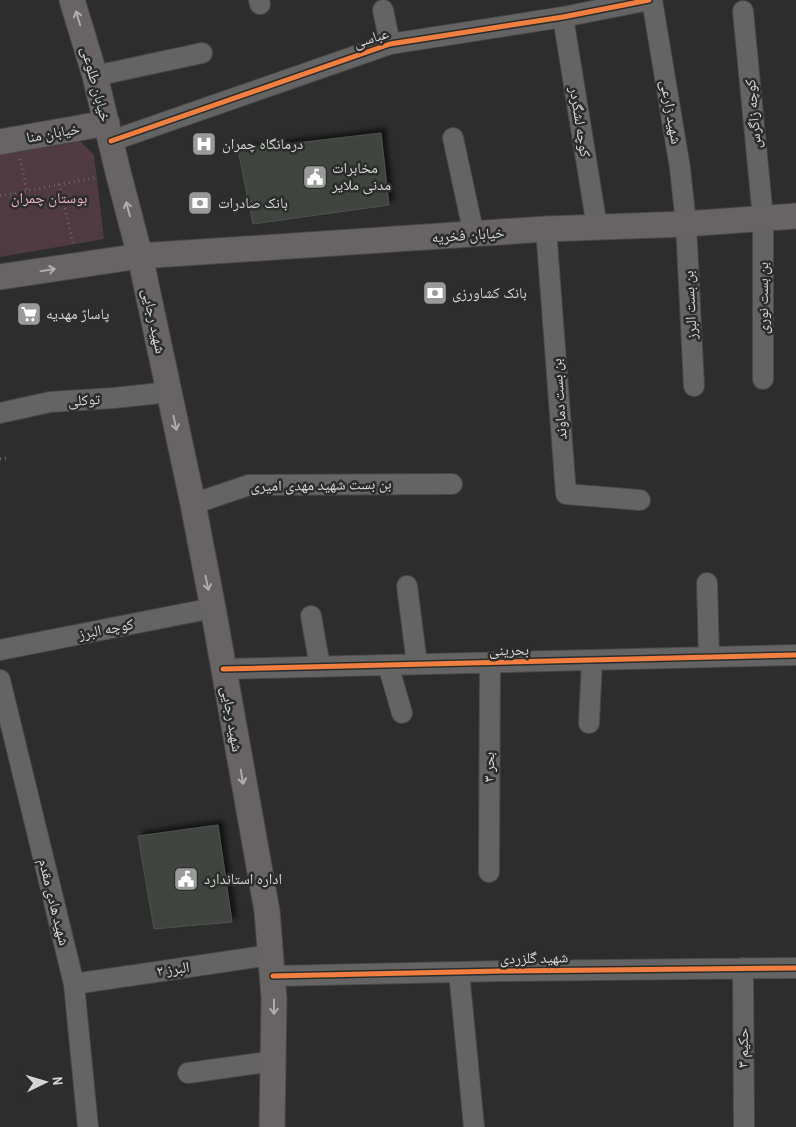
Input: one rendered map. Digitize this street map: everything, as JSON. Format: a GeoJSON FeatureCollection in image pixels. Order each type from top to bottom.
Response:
{"type":"FeatureCollection","features":[{"type":"Feature","properties":{"kind":"main road","name":"خیابان طلوعی"},"geometry":{"type":"LineString","coordinates":[[72,0],[95,76],[140,256]]}},
{"type":"Feature","properties":{"kind":"main road","name":"خیابان منا"},"geometry":{"type":"LineString","coordinates":[[8,141],[109,132]]}},
{"type":"Feature","properties":{"kind":"main road","name":"خیابان فخریه"},"geometry":{"type":"LineString","coordinates":[[0,277],[140,256],[546,229],[686,224],[796,216]]}},
{"type":"Feature","properties":{"kind":"main road","name":"شهید رجایی"},"geometry":{"type":"LineString","coordinates":[[140,256],[213,608],[267,911],[272,965],[274,1061],[272,1127]]}},
{"type":"Feature","properties":{"kind":"street","name":"عباسی"},"geometry":{"type":"LineString","coordinates":[[109,132],[390,44],[564,17],[651,0]]}},
{"type":"Feature","properties":{"kind":"street","name":"شهید زارعی"},"geometry":{"type":"LineString","coordinates":[[651,0],[680,168],[686,224]]}},
{"type":"Feature","properties":{"kind":"street"},"geometry":{"type":"LineString","coordinates":[[383,10],[390,44]]}},
{"type":"Feature","properties":{"kind":"street","name":"کوچه زاگرس"},"geometry":{"type":"LineString","coordinates":[[743,11],[763,218]]}},
{"type":"Feature","properties":{"kind":"street","name":"کوچه لشگردر"},"geometry":{"type":"LineString","coordinates":[[564,17],[597,227]]}},
{"type":"Feature","properties":{"kind":"street"},"geometry":{"type":"LineString","coordinates":[[95,76],[202,54]]}},
{"type":"Feature","properties":{"kind":"street"},"geometry":{"type":"LineString","coordinates":[[453,138],[474,235]]}},
{"type":"Feature","properties":{"kind":"street","name":"بن بست نوری"},"geometry":{"type":"LineString","coordinates":[[763,218],[763,379]]}},
{"type":"Feature","properties":{"kind":"street","name":"بن بست البرز"},"geometry":{"type":"LineString","coordinates":[[686,224],[694,386]]}},
{"type":"Feature","properties":{"kind":"street","name":"بن بست دماوند"},"geometry":{"type":"LineString","coordinates":[[546,229],[566,494],[640,500]]}},
{"type":"Feature","properties":{"kind":"street","name":"توکلی"},"geometry":{"type":"LineString","coordinates":[[0,413],[50,402],[169,392]]}},
{"type":"Feature","properties":{"kind":"street","name":"بن بست شهید مهدی امیری"},"geometry":{"type":"LineString","coordinates":[[192,504],[248,485],[452,484]]}},
{"type":"Feature","properties":{"kind":"street"},"geometry":{"type":"LineString","coordinates":[[707,583],[709,657]]}},
{"type":"Feature","properties":{"kind":"street"},"geometry":{"type":"LineString","coordinates":[[407,586],[417,664]]}},
{"type":"Feature","properties":{"kind":"street","name":"کوچه البرز"},"geometry":{"type":"LineString","coordinates":[[0,650],[213,608]]}},
{"type":"Feature","properties":{"kind":"street"},"geometry":{"type":"LineString","coordinates":[[312,616],[320,667]]}},
{"type":"Feature","properties":{"kind":"street","name":"بحرینی"},"geometry":{"type":"LineString","coordinates":[[223,669],[796,655]]}},
{"type":"Feature","properties":{"kind":"street"},"geometry":{"type":"LineString","coordinates":[[589,723],[592,660]]}},
{"type":"Feature","properties":{"kind":"street","name":"بحر ۳"},"geometry":{"type":"LineString","coordinates":[[489,872],[490,663]]}},
{"type":"Feature","properties":{"kind":"street"},"geometry":{"type":"LineString","coordinates":[[388,665],[402,713]]}},
{"type":"Feature","properties":{"kind":"street","name":"شهید هادی مقدم"},"geometry":{"type":"LineString","coordinates":[[0,680],[74,984],[88,1127]]}},
{"type":"Feature","properties":{"kind":"street","name":"شهید گلزردی"},"geometry":{"type":"LineString","coordinates":[[272,965],[459,972],[796,968]]}},
{"type":"Feature","properties":{"kind":"street","name":"البرز ۲"},"geometry":{"type":"LineString","coordinates":[[74,984],[272,965]]}},
{"type":"Feature","properties":{"kind":"street","name":"حکیم ۳"},"geometry":{"type":"LineString","coordinates":[[743,968],[744,1127]]}},
{"type":"Feature","properties":{"kind":"street"},"geometry":{"type":"LineString","coordinates":[[459,972],[474,1127]]}},
{"type":"Feature","properties":{"kind":"street"},"geometry":{"type":"LineString","coordinates":[[188,1073],[274,1061]]}},
{"type":"Feature","properties":{"kind":"path"},"geometry":{"type":"LineString","coordinates":[[8,141],[26,191]]}},
{"type":"Feature","properties":{"kind":"path"},"geometry":{"type":"LineString","coordinates":[[0,196],[118,172]]}},
{"type":"Feature","properties":{"kind":"path"},"geometry":{"type":"LineString","coordinates":[[59,184],[78,265]]}},
{"type":"Feature","properties":{"kind":"path"},"geometry":{"type":"LineString","coordinates":[[0,459],[7,458]]}},
{"type":"Feature","properties":{"kind":"green space","name":"بوستان چمران"},"geometry":{"type":"Polygon","coordinates":[[[79,140],[94,155],[104,239],[0,257],[0,154],[79,140]]]}},
{"type":"Feature","properties":{"kind":"building","name":"مخابرات مدنی ملایر"},"geometry":{"type":"Polygon","coordinates":[[[381,133],[389,205],[253,224],[238,150],[381,133]]]}},
{"type":"Feature","properties":{"kind":"building","name":"اداره استاندارد"},"geometry":{"type":"Polygon","coordinates":[[[218,825],[232,922],[154,929],[138,836],[218,825]]]}},
{"type":"Feature","properties":{"kind":"cycle path"},"geometry":{"type":"LineString","coordinates":[[111,141],[390,44],[563,17],[649,0]]}},
{"type":"Feature","properties":{"kind":"cycle path"},"geometry":{"type":"LineString","coordinates":[[223,669],[796,655]]}},
{"type":"Feature","properties":{"kind":"cycle path"},"geometry":{"type":"LineString","coordinates":[[273,976],[796,968]]}},
{"type":"Feature","properties":{"kind":"place","name":"درمانگاه چمران"},"geometry":{"type":"Point","coordinates":[204,144]}},
{"type":"Feature","properties":{"kind":"place","name":"مخابرات مدنی ملایر"},"geometry":{"type":"Point","coordinates":[315,177]}},
{"type":"Feature","properties":{"kind":"place","name":"بانک صادرات"},"geometry":{"type":"Point","coordinates":[200,203]}},
{"type":"Feature","properties":{"kind":"place","name":"بانک کشاورزی"},"geometry":{"type":"Point","coordinates":[435,293]}},
{"type":"Feature","properties":{"kind":"place","name":"پاساژ مهدیه"},"geometry":{"type":"Point","coordinates":[29,314]}},
{"type":"Feature","properties":{"kind":"place","name":"اداره استاندارد"},"geometry":{"type":"Point","coordinates":[186,879]}}]}
